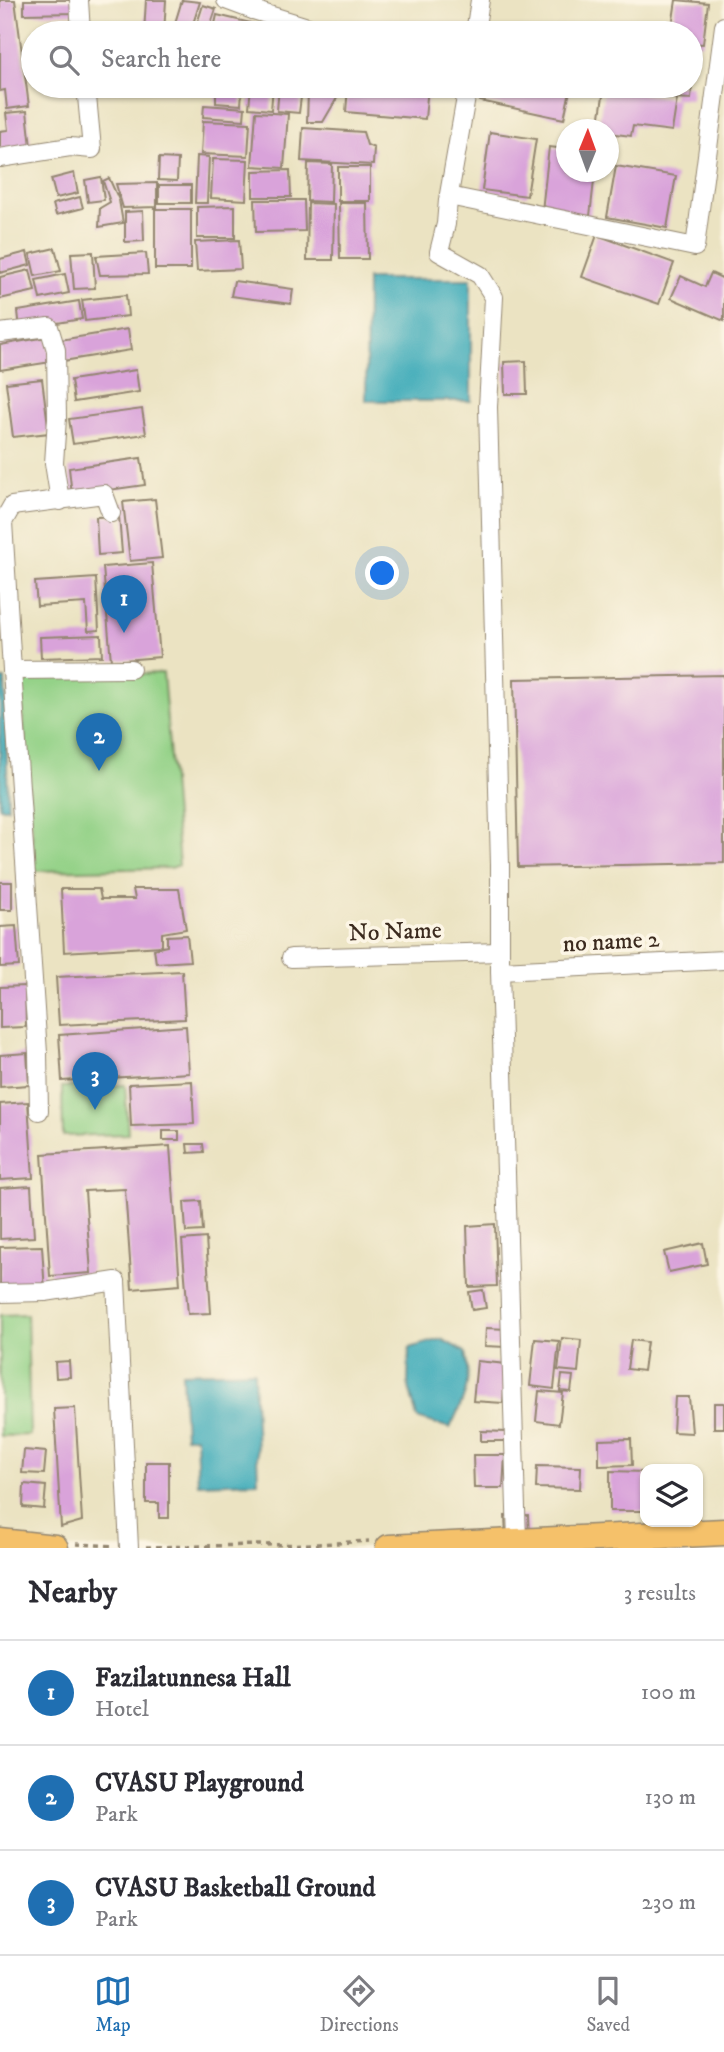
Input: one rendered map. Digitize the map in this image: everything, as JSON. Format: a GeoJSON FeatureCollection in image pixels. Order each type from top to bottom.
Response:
{"type":"FeatureCollection","features":[{"type":"Feature","properties":{"kind":"highway"},"geometry":{"type":"LineString","coordinates":[[380,1544],[517,1542],[724,1532]]}},
{"type":"Feature","properties":{"kind":"highway"},"geometry":{"type":"LineString","coordinates":[[0,1542],[65,1546]]}},
{"type":"Feature","properties":{"kind":"street"},"geometry":{"type":"LineString","coordinates":[[79,0],[80,21]]}},
{"type":"Feature","properties":{"kind":"street"},"geometry":{"type":"LineString","coordinates":[[226,0],[254,5],[296,21]]}},
{"type":"Feature","properties":{"kind":"street"},"geometry":{"type":"LineString","coordinates":[[477,21],[480,0]]}},
{"type":"Feature","properties":{"kind":"street"},"geometry":{"type":"LineString","coordinates":[[449,196],[695,247],[724,26]]}},
{"type":"Feature","properties":{"kind":"street"},"geometry":{"type":"LineString","coordinates":[[0,158],[70,147],[92,149],[87,98]]}},
{"type":"Feature","properties":{"kind":"street"},"geometry":{"type":"LineString","coordinates":[[466,98],[439,252],[480,275],[494,297],[488,407],[500,864],[500,971],[517,1542]]}},
{"type":"Feature","properties":{"kind":"street"},"geometry":{"type":"LineString","coordinates":[[0,332],[49,327],[56,350],[57,418],[54,463],[60,500]]}},
{"type":"Feature","properties":{"kind":"street"},"geometry":{"type":"LineString","coordinates":[[39,1111],[38,1054],[2,522],[12,506],[104,494],[111,513]]}},
{"type":"Feature","properties":{"kind":"street"},"geometry":{"type":"LineString","coordinates":[[12,670],[131,669]]}},
{"type":"Feature","properties":{"kind":"street","name":"No Name"},"geometry":{"type":"LineString","coordinates":[[291,958],[500,952]]}},
{"type":"Feature","properties":{"kind":"street","name":"no name 2"},"geometry":{"type":"LineString","coordinates":[[500,971],[724,960]]}},
{"type":"Feature","properties":{"kind":"street"},"geometry":{"type":"LineString","coordinates":[[0,1293],[45,1292],[116,1281],[129,1547]]}},
{"type":"Feature","properties":{"kind":"path"},"geometry":{"type":"LineString","coordinates":[[65,1546],[380,1544]]}},
{"type":"Feature","properties":{"kind":"green space"},"geometry":{"type":"Polygon","coordinates":[[[163,673],[179,865],[171,868],[35,871],[20,677],[163,673]]]}},
{"type":"Feature","properties":{"kind":"green space"},"geometry":{"type":"Polygon","coordinates":[[[125,1085],[128,1134],[63,1136],[62,1087],[125,1085]]]}},
{"type":"Feature","properties":{"kind":"green space"},"geometry":{"type":"Polygon","coordinates":[[[27,1314],[30,1435],[0,1436],[0,1315],[27,1314]]]}},
{"type":"Feature","properties":{"kind":"water"},"geometry":{"type":"Polygon","coordinates":[[[367,279],[471,279],[471,401],[366,401],[367,279]]]}},
{"type":"Feature","properties":{"kind":"water"},"geometry":{"type":"Polygon","coordinates":[[[0,679],[5,679],[8,808],[0,808],[0,679]]]}},
{"type":"Feature","properties":{"kind":"water"},"geometry":{"type":"Polygon","coordinates":[[[441,1339],[465,1352],[467,1364],[465,1392],[450,1428],[417,1418],[408,1383],[409,1348],[441,1339]]]}},
{"type":"Feature","properties":{"kind":"water"},"geometry":{"type":"Polygon","coordinates":[[[254,1371],[258,1482],[198,1484],[196,1437],[185,1437],[182,1373],[254,1371]]]}},
{"type":"Feature","properties":{"kind":"building"},"geometry":{"type":"Polygon","coordinates":[[[0,0],[15,0],[21,45],[21,98],[28,98],[29,106],[7,109],[5,90],[0,91],[0,0]]]}},
{"type":"Feature","properties":{"kind":"building"},"geometry":{"type":"Polygon","coordinates":[[[24,0],[76,0],[76,13],[24,14],[24,0]]]}},
{"type":"Feature","properties":{"kind":"building"},"geometry":{"type":"Polygon","coordinates":[[[146,0],[166,0],[165,21],[145,21],[146,0]]]}},
{"type":"Feature","properties":{"kind":"building"},"geometry":{"type":"Polygon","coordinates":[[[182,0],[200,2],[194,21],[176,21],[182,0]]]}},
{"type":"Feature","properties":{"kind":"building"},"geometry":{"type":"Polygon","coordinates":[[[676,0],[708,3],[703,44],[703,21],[673,21],[676,0]]]}},
{"type":"Feature","properties":{"kind":"building"},"geometry":{"type":"Polygon","coordinates":[[[203,5],[216,9],[212,21],[198,21],[203,5]]]}},
{"type":"Feature","properties":{"kind":"building"},"geometry":{"type":"Polygon","coordinates":[[[217,15],[242,21],[216,21],[217,15]]]}},
{"type":"Feature","properties":{"kind":"building"},"geometry":{"type":"Polygon","coordinates":[[[216,98],[242,98],[241,105],[216,103],[216,98]]]}},
{"type":"Feature","properties":{"kind":"building"},"geometry":{"type":"Polygon","coordinates":[[[250,98],[272,98],[271,110],[249,108],[250,98]]]}},
{"type":"Feature","properties":{"kind":"building"},"geometry":{"type":"Polygon","coordinates":[[[278,98],[301,98],[299,113],[277,111],[278,98]]]}},
{"type":"Feature","properties":{"kind":"building"},"geometry":{"type":"Polygon","coordinates":[[[308,98],[337,98],[323,122],[307,122],[308,98]]]}},
{"type":"Feature","properties":{"kind":"building"},"geometry":{"type":"Polygon","coordinates":[[[347,98],[427,98],[425,119],[346,112],[347,98]]]}},
{"type":"Feature","properties":{"kind":"building"},"geometry":{"type":"Polygon","coordinates":[[[480,98],[568,98],[564,119],[480,101],[480,98]]]}},
{"type":"Feature","properties":{"kind":"building"},"geometry":{"type":"Polygon","coordinates":[[[603,98],[677,99],[672,131],[633,126],[631,136],[619,134],[619,119],[600,119],[603,98]]]}},
{"type":"Feature","properties":{"kind":"building"},"geometry":{"type":"Polygon","coordinates":[[[204,105],[245,108],[244,120],[203,117],[204,105]]]}},
{"type":"Feature","properties":{"kind":"building"},"geometry":{"type":"Polygon","coordinates":[[[27,111],[31,147],[0,150],[0,131],[8,130],[6,113],[27,111]]]}},
{"type":"Feature","properties":{"kind":"building"},"geometry":{"type":"Polygon","coordinates":[[[256,112],[288,114],[284,168],[252,166],[256,112]]]}},
{"type":"Feature","properties":{"kind":"building"},"geometry":{"type":"Polygon","coordinates":[[[203,121],[250,123],[248,156],[201,154],[203,121]]]}},
{"type":"Feature","properties":{"kind":"building"},"geometry":{"type":"Polygon","coordinates":[[[303,128],[363,132],[367,145],[374,148],[373,165],[301,161],[303,128]]]}},
{"type":"Feature","properties":{"kind":"building"},"geometry":{"type":"Polygon","coordinates":[[[490,132],[536,139],[527,196],[482,190],[490,132]]]}},
{"type":"Feature","properties":{"kind":"building"},"geometry":{"type":"Polygon","coordinates":[[[549,147],[556,148],[556,182],[594,182],[590,216],[542,211],[549,147]]]}},
{"type":"Feature","properties":{"kind":"building"},"geometry":{"type":"Polygon","coordinates":[[[197,156],[209,157],[207,203],[195,203],[197,156]]]}},
{"type":"Feature","properties":{"kind":"building"},"geometry":{"type":"Polygon","coordinates":[[[159,158],[178,159],[177,181],[158,180],[159,158]]]}},
{"type":"Feature","properties":{"kind":"building"},"geometry":{"type":"Polygon","coordinates":[[[213,159],[248,160],[246,200],[211,198],[213,159]]]}},
{"type":"Feature","properties":{"kind":"building"},"geometry":{"type":"Polygon","coordinates":[[[308,163],[332,164],[331,202],[307,201],[308,163]]]}},
{"type":"Feature","properties":{"kind":"building"},"geometry":{"type":"Polygon","coordinates":[[[619,166],[676,176],[667,228],[607,217],[613,182],[619,182],[619,166]]]}},
{"type":"Feature","properties":{"kind":"building"},"geometry":{"type":"Polygon","coordinates":[[[338,167],[370,167],[370,201],[338,201],[338,167]]]}},
{"type":"Feature","properties":{"kind":"building"},"geometry":{"type":"Polygon","coordinates":[[[290,170],[291,197],[253,197],[253,171],[290,170]]]}},
{"type":"Feature","properties":{"kind":"building"},"geometry":{"type":"Polygon","coordinates":[[[74,173],[78,193],[56,198],[51,179],[74,173]]]}},
{"type":"Feature","properties":{"kind":"building"},"geometry":{"type":"Polygon","coordinates":[[[101,177],[104,200],[88,202],[85,180],[101,177]]]}},
{"type":"Feature","properties":{"kind":"building"},"geometry":{"type":"Polygon","coordinates":[[[109,178],[119,200],[123,223],[99,227],[100,208],[110,202],[103,181],[109,178]]]}},
{"type":"Feature","properties":{"kind":"building"},"geometry":{"type":"Polygon","coordinates":[[[157,183],[157,207],[123,208],[116,184],[157,183]]]}},
{"type":"Feature","properties":{"kind":"building"},"geometry":{"type":"Polygon","coordinates":[[[159,185],[191,185],[191,203],[159,203],[159,185]]]}},
{"type":"Feature","properties":{"kind":"building"},"geometry":{"type":"Polygon","coordinates":[[[80,197],[83,208],[56,215],[53,204],[80,197]]]}},
{"type":"Feature","properties":{"kind":"building"},"geometry":{"type":"Polygon","coordinates":[[[255,200],[304,200],[305,231],[256,232],[255,200]]]}},
{"type":"Feature","properties":{"kind":"building"},"geometry":{"type":"Polygon","coordinates":[[[308,203],[334,204],[333,260],[307,260],[308,203]]]}},
{"type":"Feature","properties":{"kind":"building"},"geometry":{"type":"Polygon","coordinates":[[[339,203],[367,203],[368,259],[340,259],[339,203]]]}},
{"type":"Feature","properties":{"kind":"building"},"geometry":{"type":"Polygon","coordinates":[[[235,206],[235,238],[197,238],[197,207],[235,206]]]}},
{"type":"Feature","properties":{"kind":"building"},"geometry":{"type":"Polygon","coordinates":[[[155,209],[191,209],[191,269],[155,269],[155,209]]]}},
{"type":"Feature","properties":{"kind":"building"},"geometry":{"type":"Polygon","coordinates":[[[143,211],[144,241],[125,242],[125,212],[143,211]]]}},
{"type":"Feature","properties":{"kind":"building"},"geometry":{"type":"Polygon","coordinates":[[[597,235],[674,263],[659,304],[582,277],[597,235]]]}},
{"type":"Feature","properties":{"kind":"building"},"geometry":{"type":"Polygon","coordinates":[[[239,240],[241,269],[197,271],[195,242],[239,240]]]}},
{"type":"Feature","properties":{"kind":"building"},"geometry":{"type":"Polygon","coordinates":[[[55,248],[61,271],[35,276],[30,254],[55,248]]]}},
{"type":"Feature","properties":{"kind":"building"},"geometry":{"type":"Polygon","coordinates":[[[27,252],[30,265],[0,273],[0,259],[27,252]]]}},
{"type":"Feature","properties":{"kind":"building"},"geometry":{"type":"Polygon","coordinates":[[[93,252],[95,288],[74,289],[71,253],[93,252]]]}},
{"type":"Feature","properties":{"kind":"building"},"geometry":{"type":"Polygon","coordinates":[[[146,253],[148,274],[100,275],[96,256],[146,253]]]}},
{"type":"Feature","properties":{"kind":"building"},"geometry":{"type":"Polygon","coordinates":[[[30,270],[35,291],[0,299],[0,277],[30,270]]]}},
{"type":"Feature","properties":{"kind":"building"},"geometry":{"type":"Polygon","coordinates":[[[711,273],[724,279],[724,321],[671,298],[681,276],[705,287],[711,273]]]}},
{"type":"Feature","properties":{"kind":"building"},"geometry":{"type":"Polygon","coordinates":[[[65,274],[69,293],[40,299],[36,280],[65,274]]]}},
{"type":"Feature","properties":{"kind":"building"},"geometry":{"type":"Polygon","coordinates":[[[234,281],[293,289],[291,304],[231,296],[234,281]]]}},
{"type":"Feature","properties":{"kind":"building"},"geometry":{"type":"Polygon","coordinates":[[[126,295],[128,316],[85,321],[82,300],[126,295]]]}},
{"type":"Feature","properties":{"kind":"building"},"geometry":{"type":"Polygon","coordinates":[[[79,301],[82,319],[20,329],[18,311],[79,301]]]}},
{"type":"Feature","properties":{"kind":"building"},"geometry":{"type":"Polygon","coordinates":[[[128,329],[131,350],[63,361],[60,340],[128,329]]]}},
{"type":"Feature","properties":{"kind":"building"},"geometry":{"type":"Polygon","coordinates":[[[47,337],[51,362],[0,370],[0,345],[47,337]]]}},
{"type":"Feature","properties":{"kind":"building"},"geometry":{"type":"Polygon","coordinates":[[[526,361],[527,394],[505,394],[504,362],[526,361]]]}},
{"type":"Feature","properties":{"kind":"building"},"geometry":{"type":"Polygon","coordinates":[[[136,370],[139,392],[74,402],[71,380],[136,370]]]}},
{"type":"Feature","properties":{"kind":"building"},"geometry":{"type":"Polygon","coordinates":[[[42,379],[49,433],[13,437],[6,383],[42,379]]]}},
{"type":"Feature","properties":{"kind":"building"},"geometry":{"type":"Polygon","coordinates":[[[142,409],[146,434],[73,444],[69,419],[142,409]]]}},
{"type":"Feature","properties":{"kind":"building"},"geometry":{"type":"Polygon","coordinates":[[[141,458],[145,485],[72,495],[69,468],[141,458]]]}},
{"type":"Feature","properties":{"kind":"building"},"geometry":{"type":"Polygon","coordinates":[[[155,499],[162,558],[130,561],[123,502],[155,499]]]}},
{"type":"Feature","properties":{"kind":"building"},"geometry":{"type":"Polygon","coordinates":[[[119,516],[122,553],[98,555],[96,517],[119,516]]]}},
{"type":"Feature","properties":{"kind":"building"},"geometry":{"type":"Polygon","coordinates":[[[152,563],[160,657],[111,661],[103,567],[152,563]]]}},
{"type":"Feature","properties":{"kind":"building"},"geometry":{"type":"Polygon","coordinates":[[[96,578],[99,630],[88,631],[86,603],[37,606],[35,582],[96,578]]]}},
{"type":"Feature","properties":{"kind":"building"},"geometry":{"type":"Polygon","coordinates":[[[101,635],[102,656],[41,658],[40,637],[101,635]]]}},
{"type":"Feature","properties":{"kind":"building"},"geometry":{"type":"Polygon","coordinates":[[[724,675],[724,863],[518,867],[514,679],[724,675]]]}},
{"type":"Feature","properties":{"kind":"building"},"geometry":{"type":"Polygon","coordinates":[[[0,882],[12,882],[12,910],[0,910],[0,882]]]}},
{"type":"Feature","properties":{"kind":"building"},"geometry":{"type":"Polygon","coordinates":[[[61,889],[99,889],[101,899],[135,899],[133,889],[179,889],[186,929],[162,933],[162,946],[64,952],[61,889]]]}},
{"type":"Feature","properties":{"kind":"building"},"geometry":{"type":"Polygon","coordinates":[[[16,926],[19,966],[0,967],[0,927],[16,926]]]}},
{"type":"Feature","properties":{"kind":"building"},"geometry":{"type":"Polygon","coordinates":[[[187,935],[190,961],[156,963],[154,949],[167,946],[167,936],[187,935]]]}},
{"type":"Feature","properties":{"kind":"building"},"geometry":{"type":"Polygon","coordinates":[[[182,971],[185,1019],[59,1025],[56,977],[182,971]]]}},
{"type":"Feature","properties":{"kind":"building"},"geometry":{"type":"Polygon","coordinates":[[[25,986],[26,1027],[0,1028],[0,987],[25,986]]]}},
{"type":"Feature","properties":{"kind":"building"},"geometry":{"type":"Polygon","coordinates":[[[186,1026],[189,1073],[62,1081],[59,1035],[186,1026]]]}},
{"type":"Feature","properties":{"kind":"building"},"geometry":{"type":"Polygon","coordinates":[[[27,1053],[29,1085],[0,1087],[0,1055],[27,1053]]]}},
{"type":"Feature","properties":{"kind":"building"},"geometry":{"type":"Polygon","coordinates":[[[192,1081],[194,1124],[131,1126],[129,1084],[192,1081]]]}},
{"type":"Feature","properties":{"kind":"building"},"geometry":{"type":"Polygon","coordinates":[[[28,1102],[33,1178],[0,1180],[0,1104],[28,1102]]]}},
{"type":"Feature","properties":{"kind":"building"},"geometry":{"type":"Polygon","coordinates":[[[163,1131],[179,1131],[179,1140],[163,1140],[163,1131]]]}},
{"type":"Feature","properties":{"kind":"building"},"geometry":{"type":"Polygon","coordinates":[[[187,1144],[203,1144],[204,1152],[188,1153],[187,1144]]]}},
{"type":"Feature","properties":{"kind":"building"},"geometry":{"type":"Polygon","coordinates":[[[170,1146],[180,1285],[132,1289],[125,1189],[85,1191],[91,1273],[50,1276],[42,1154],[170,1146]]]}},
{"type":"Feature","properties":{"kind":"building"},"geometry":{"type":"Polygon","coordinates":[[[31,1186],[34,1237],[0,1239],[0,1188],[31,1186]]]}},
{"type":"Feature","properties":{"kind":"building"},"geometry":{"type":"Polygon","coordinates":[[[201,1201],[203,1231],[186,1232],[184,1202],[201,1201]]]}},
{"type":"Feature","properties":{"kind":"building"},"geometry":{"type":"Polygon","coordinates":[[[495,1224],[497,1286],[469,1287],[467,1226],[495,1224]]]}},
{"type":"Feature","properties":{"kind":"building"},"geometry":{"type":"Polygon","coordinates":[[[206,1238],[211,1313],[188,1314],[182,1240],[206,1238]]]}},
{"type":"Feature","properties":{"kind":"building"},"geometry":{"type":"Polygon","coordinates":[[[703,1243],[707,1264],[669,1272],[664,1252],[703,1243]]]}},
{"type":"Feature","properties":{"kind":"building"},"geometry":{"type":"Polygon","coordinates":[[[42,1246],[45,1292],[0,1293],[0,1247],[42,1246]]]}},
{"type":"Feature","properties":{"kind":"building"},"geometry":{"type":"Polygon","coordinates":[[[483,1290],[486,1308],[472,1310],[469,1292],[483,1290]]]}},
{"type":"Feature","properties":{"kind":"building"},"geometry":{"type":"Polygon","coordinates":[[[486,1328],[507,1329],[506,1347],[485,1346],[486,1328]]]}},
{"type":"Feature","properties":{"kind":"building"},"geometry":{"type":"Polygon","coordinates":[[[562,1338],[581,1340],[578,1372],[558,1370],[562,1338]]]}},
{"type":"Feature","properties":{"kind":"building"},"geometry":{"type":"Polygon","coordinates":[[[535,1339],[559,1341],[554,1389],[530,1386],[535,1339]]]}},
{"type":"Feature","properties":{"kind":"building"},"geometry":{"type":"Polygon","coordinates":[[[631,1340],[647,1342],[643,1371],[627,1369],[631,1340]]]}},
{"type":"Feature","properties":{"kind":"building"},"geometry":{"type":"Polygon","coordinates":[[[69,1361],[70,1377],[56,1378],[55,1362],[69,1361]]]}},
{"type":"Feature","properties":{"kind":"building"},"geometry":{"type":"Polygon","coordinates":[[[477,1361],[506,1364],[503,1403],[473,1401],[477,1361]]]}},
{"type":"Feature","properties":{"kind":"building"},"geometry":{"type":"Polygon","coordinates":[[[562,1375],[573,1376],[571,1392],[560,1391],[562,1375]]]}},
{"type":"Feature","properties":{"kind":"building"},"geometry":{"type":"Polygon","coordinates":[[[539,1391],[563,1393],[559,1424],[536,1421],[539,1391]]]}},
{"type":"Feature","properties":{"kind":"building"},"geometry":{"type":"Polygon","coordinates":[[[675,1397],[689,1397],[692,1433],[673,1432],[675,1397]]]}},
{"type":"Feature","properties":{"kind":"building"},"geometry":{"type":"Polygon","coordinates":[[[714,1403],[724,1403],[724,1428],[714,1428],[714,1403]]]}},
{"type":"Feature","properties":{"kind":"building"},"geometry":{"type":"Polygon","coordinates":[[[75,1408],[82,1521],[61,1527],[54,1409],[75,1408]]]}},
{"type":"Feature","properties":{"kind":"building"},"geometry":{"type":"Polygon","coordinates":[[[481,1431],[506,1432],[506,1441],[481,1441],[481,1431]]]}},
{"type":"Feature","properties":{"kind":"building"},"geometry":{"type":"Polygon","coordinates":[[[631,1439],[632,1465],[599,1466],[599,1440],[631,1439]]]}},
{"type":"Feature","properties":{"kind":"building"},"geometry":{"type":"Polygon","coordinates":[[[24,1450],[46,1452],[44,1474],[22,1473],[24,1450]]]}},
{"type":"Feature","properties":{"kind":"building"},"geometry":{"type":"Polygon","coordinates":[[[473,1455],[505,1455],[503,1488],[474,1488],[473,1455]]]}},
{"type":"Feature","properties":{"kind":"building"},"geometry":{"type":"Polygon","coordinates":[[[146,1462],[169,1462],[169,1518],[159,1518],[159,1503],[146,1503],[146,1462]]]}},
{"type":"Feature","properties":{"kind":"building"},"geometry":{"type":"Polygon","coordinates":[[[537,1466],[581,1467],[580,1489],[536,1488],[537,1466]]]}},
{"type":"Feature","properties":{"kind":"building"},"geometry":{"type":"Polygon","coordinates":[[[610,1471],[640,1472],[640,1511],[610,1511],[610,1471]]]}},
{"type":"Feature","properties":{"kind":"building"},"geometry":{"type":"Polygon","coordinates":[[[24,1484],[46,1486],[44,1509],[23,1507],[24,1484]]]}},
{"type":"Feature","properties":{"kind":"building"},"geometry":{"type":"Polygon","coordinates":[[[528,1515],[529,1535],[506,1536],[505,1516],[528,1515]]]}},
{"type":"Feature","properties":{"kind":"place","name":"Fazilatunnesa Hall"},"geometry":{"type":"Point","coordinates":[124,633]}},
{"type":"Feature","properties":{"kind":"place","name":"CVASU Playground"},"geometry":{"type":"Point","coordinates":[99,771]}},
{"type":"Feature","properties":{"kind":"place","name":"CVASU Basketball Ground"},"geometry":{"type":"Point","coordinates":[95,1110]}}]}
